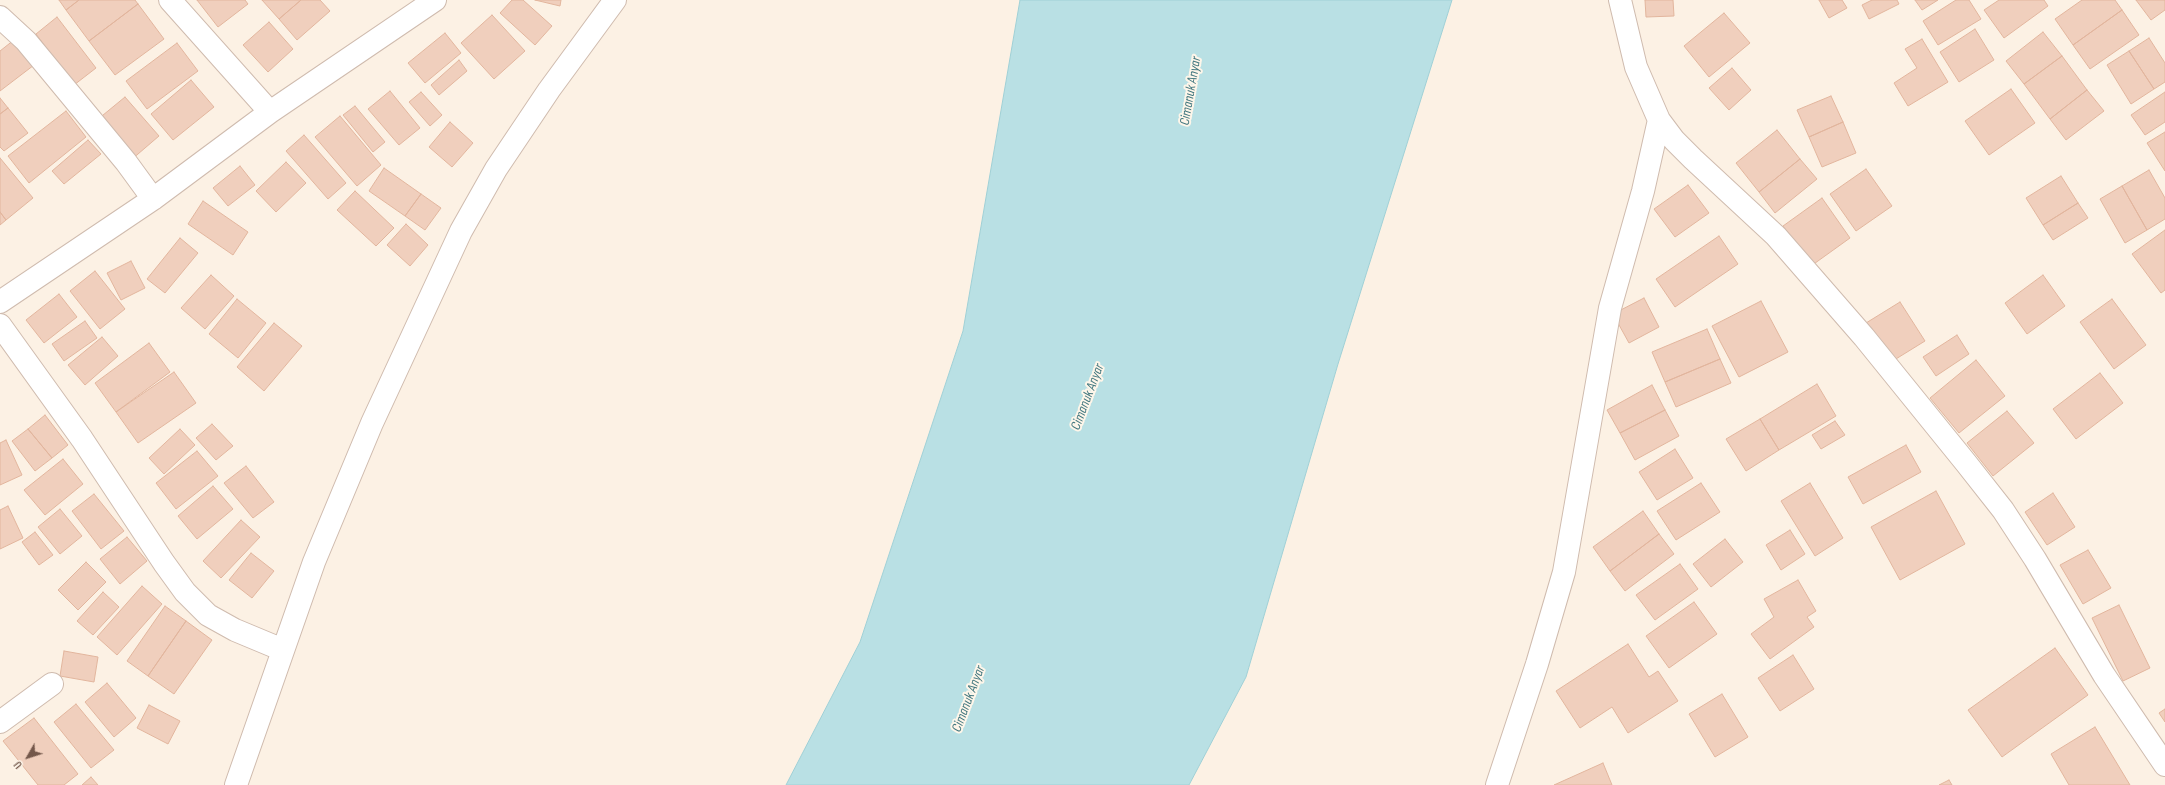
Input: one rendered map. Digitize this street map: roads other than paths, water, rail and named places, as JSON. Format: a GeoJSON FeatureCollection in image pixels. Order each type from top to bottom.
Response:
{"type":"FeatureCollection","features":[{"type":"Feature","properties":{"kind":"street"},"geometry":{"type":"LineString","coordinates":[[170,0],[270,112]]}},
{"type":"Feature","properties":{"kind":"street"},"geometry":{"type":"LineString","coordinates":[[0,302],[153,199],[270,112],[435,0]]}},
{"type":"Feature","properties":{"kind":"street"},"geometry":{"type":"LineString","coordinates":[[236,785],[314,562],[372,423],[461,231],[496,168],[549,90],[615,0]]}},
{"type":"Feature","properties":{"kind":"street"},"geometry":{"type":"LineString","coordinates":[[1620,0],[1636,66],[1659,120],[1674,140],[1776,236],[1905,386],[2003,510],[2035,559],[2104,675],[2165,765]]}},
{"type":"Feature","properties":{"kind":"street"},"geometry":{"type":"LineString","coordinates":[[0,17],[26,41],[126,162],[153,199]]}},
{"type":"Feature","properties":{"kind":"street"},"geometry":{"type":"LineString","coordinates":[[1497,785],[1537,664],[1564,572],[1610,308],[1643,191],[1659,120]]}},
{"type":"Feature","properties":{"kind":"street"},"geometry":{"type":"LineString","coordinates":[[0,325],[82,439],[164,563],[185,592],[208,615],[235,630],[282,650]]}},
{"type":"Feature","properties":{"kind":"street"},"geometry":{"type":"LineString","coordinates":[[0,722],[52,684]]}},
{"type":"Feature","properties":{"kind":"water","name":"Cimanuk Anyar"},"geometry":{"type":"Polygon","coordinates":[[[1020,0],[1452,0],[1338,364],[1246,677],[1189,785],[786,785],[860,642],[963,331],[1020,0]]]}}]}
